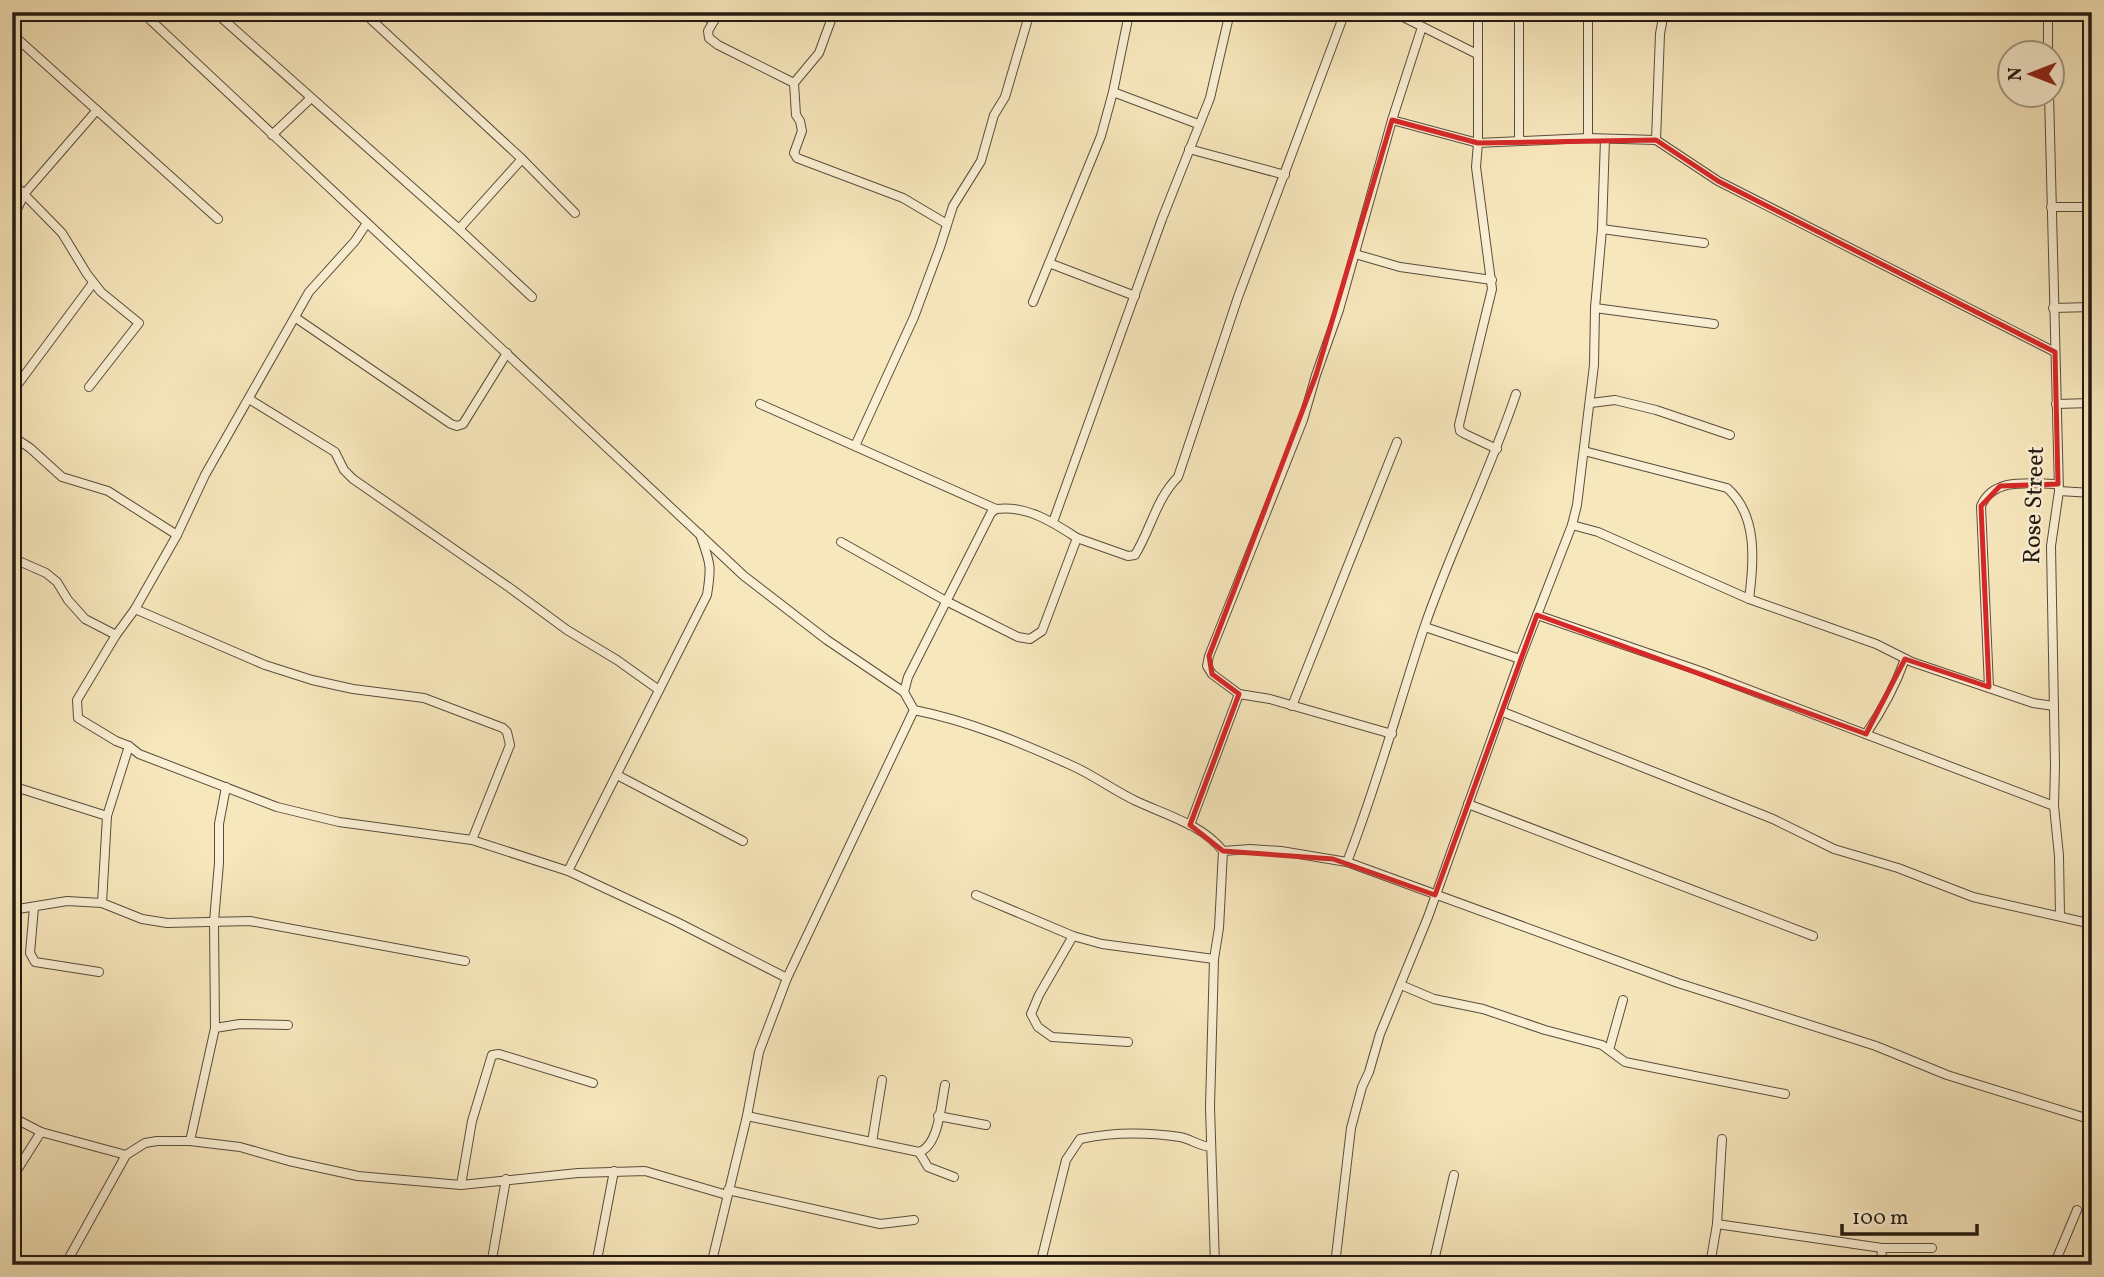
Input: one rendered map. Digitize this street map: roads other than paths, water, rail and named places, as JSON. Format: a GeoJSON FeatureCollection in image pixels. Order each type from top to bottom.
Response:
{"type":"FeatureCollection","features":[{"type":"Feature","properties":{"kind":"street"},"geometry":{"type":"LineString","coordinates":[[142,12],[744,576],[827,640],[904,692],[914,710],[960,720],[1077,768],[1213,839],[1223,851],[1219,928],[1214,959],[1211,1147],[1215,1265]]}},
{"type":"Feature","properties":{"kind":"street"},"geometry":{"type":"LineString","coordinates":[[215,12],[532,297]]}},
{"type":"Feature","properties":{"kind":"street"},"geometry":{"type":"LineString","coordinates":[[363,12],[522,159],[575,213]]}},
{"type":"Feature","properties":{"kind":"street"},"geometry":{"type":"LineString","coordinates":[[697,12],[717,17],[708,32],[709,38],[718,45],[794,83]]}},
{"type":"Feature","properties":{"kind":"street"},"geometry":{"type":"LineString","coordinates":[[834,12],[819,53],[794,83],[796,116],[802,131],[794,153],[797,158],[903,198],[947,224]]}},
{"type":"Feature","properties":{"kind":"street"},"geometry":{"type":"LineString","coordinates":[[855,446],[914,317],[957,198],[981,161],[994,116],[1005,97],[1030,12]]}},
{"type":"Feature","properties":{"kind":"street"},"geometry":{"type":"LineString","coordinates":[[1053,522],[1198,124],[1210,98],[1230,12]]}},
{"type":"Feature","properties":{"kind":"street"},"geometry":{"type":"LineString","coordinates":[[760,404],[996,509],[1021,510],[1053,522],[1077,538],[1128,556],[1135,555],[1145,539],[1166,488],[1178,477],[1238,298],[1345,12]]}},
{"type":"Feature","properties":{"kind":"street"},"geometry":{"type":"LineString","coordinates":[[1393,12],[1477,54]]}},
{"type":"Feature","properties":{"kind":"street"},"geometry":{"type":"LineString","coordinates":[[1478,12],[1477,187],[1492,280],[1489,303],[1459,425],[1465,434],[1497,450]]}},
{"type":"Feature","properties":{"kind":"street"},"geometry":{"type":"LineString","coordinates":[[1519,12],[1519,140]]}},
{"type":"Feature","properties":{"kind":"street"},"geometry":{"type":"LineString","coordinates":[[1588,12],[1588,138]]}},
{"type":"Feature","properties":{"kind":"street"},"geometry":{"type":"LineString","coordinates":[[2048,12],[2048,38]]}},
{"type":"Feature","properties":{"kind":"street"},"geometry":{"type":"LineString","coordinates":[[1033,302],[1101,136],[1129,14]]}},
{"type":"Feature","properties":{"kind":"street"},"geometry":{"type":"LineString","coordinates":[[1656,140],[1661,15]]}},
{"type":"Feature","properties":{"kind":"street"},"geometry":{"type":"LineString","coordinates":[[1392,734],[1239,694],[1212,674],[1207,666],[1303,420],[1422,27]]}},
{"type":"Feature","properties":{"kind":"street"},"geometry":{"type":"LineString","coordinates":[[12,34],[218,219]]}},
{"type":"Feature","properties":{"kind":"street"},"geometry":{"type":"LineString","coordinates":[[1113,92],[1198,124]]}},
{"type":"Feature","properties":{"kind":"street"},"geometry":{"type":"LineString","coordinates":[[272,135],[311,98]]}},
{"type":"Feature","properties":{"kind":"street","name":"Rose Street"},"geometry":{"type":"LineString","coordinates":[[2049,108],[2058,488],[2051,546],[2054,806],[2059,856],[2060,916]]}},
{"type":"Feature","properties":{"kind":"street"},"geometry":{"type":"LineString","coordinates":[[12,219],[25,193],[97,110]]}},
{"type":"Feature","properties":{"kind":"street"},"geometry":{"type":"LineString","coordinates":[[1392,120],[1478,143],[1588,138],[1656,140],[1718,181],[2055,352]]}},
{"type":"Feature","properties":{"kind":"street"},"geometry":{"type":"LineString","coordinates":[[1335,1265],[1351,1128],[1362,1087],[1503,712],[1577,505],[1595,356],[1595,308],[1602,229],[1605,139]]}},
{"type":"Feature","properties":{"kind":"street"},"geometry":{"type":"LineString","coordinates":[[1189,149],[1285,174]]}},
{"type":"Feature","properties":{"kind":"street"},"geometry":{"type":"LineString","coordinates":[[459,229],[522,159]]}},
{"type":"Feature","properties":{"kind":"street"},"geometry":{"type":"LineString","coordinates":[[12,182],[62,233],[101,292],[139,323],[89,387]]}},
{"type":"Feature","properties":{"kind":"street"},"geometry":{"type":"LineString","coordinates":[[2051,208],[2092,207]]}},
{"type":"Feature","properties":{"kind":"street"},"geometry":{"type":"LineString","coordinates":[[366,223],[355,241],[309,292],[205,475],[177,535],[135,609],[77,700],[78,718],[139,754],[276,807],[339,822],[471,839],[568,871],[787,978]]}},
{"type":"Feature","properties":{"kind":"street"},"geometry":{"type":"LineString","coordinates":[[1602,229],[1704,243]]}},
{"type":"Feature","properties":{"kind":"street"},"geometry":{"type":"LineString","coordinates":[[1355,254],[1412,269],[1492,280]]}},
{"type":"Feature","properties":{"kind":"street"},"geometry":{"type":"LineString","coordinates":[[1049,263],[1135,296]]}},
{"type":"Feature","properties":{"kind":"street"},"geometry":{"type":"LineString","coordinates":[[12,392],[93,283]]}},
{"type":"Feature","properties":{"kind":"street"},"geometry":{"type":"LineString","coordinates":[[2053,308],[2092,307]]}},
{"type":"Feature","properties":{"kind":"street"},"geometry":{"type":"LineString","coordinates":[[1595,308],[1714,324]]}},
{"type":"Feature","properties":{"kind":"street"},"geometry":{"type":"LineString","coordinates":[[296,318],[457,426],[463,424],[507,353]]}},
{"type":"Feature","properties":{"kind":"street"},"geometry":{"type":"LineString","coordinates":[[1348,862],[1425,627],[1497,450],[1516,394]]}},
{"type":"Feature","properties":{"kind":"street"},"geometry":{"type":"LineString","coordinates":[[249,399],[335,452],[344,470],[353,479],[568,631],[617,660],[659,690]]}},
{"type":"Feature","properties":{"kind":"street"},"geometry":{"type":"LineString","coordinates":[[1591,403],[1615,400],[1656,410],[1730,435]]}},
{"type":"Feature","properties":{"kind":"street"},"geometry":{"type":"LineString","coordinates":[[2056,404],[2092,403]]}},
{"type":"Feature","properties":{"kind":"street"},"geometry":{"type":"LineString","coordinates":[[12,436],[30,448],[62,477],[108,491],[177,535]]}},
{"type":"Feature","properties":{"kind":"street"},"geometry":{"type":"LineString","coordinates":[[1292,706],[1397,442]]}},
{"type":"Feature","properties":{"kind":"street"},"geometry":{"type":"LineString","coordinates":[[1584,451],[1727,488],[1737,496],[1747,519],[1752,541],[1753,569],[1749,599]]}},
{"type":"Feature","properties":{"kind":"street"},"geometry":{"type":"LineString","coordinates":[[1989,687],[1981,506],[1987,496],[2000,486],[2058,488],[2092,493]]}},
{"type":"Feature","properties":{"kind":"street"},"geometry":{"type":"LineString","coordinates":[[904,692],[908,677],[990,513],[996,509]]}},
{"type":"Feature","properties":{"kind":"street"},"geometry":{"type":"LineString","coordinates":[[1572,524],[1598,531],[1749,599],[1876,644],[1905,659],[2033,703],[2054,706]]}},
{"type":"Feature","properties":{"kind":"street"},"geometry":{"type":"LineString","coordinates":[[568,871],[707,594],[711,573],[709,557],[699,532]]}},
{"type":"Feature","properties":{"kind":"street"},"geometry":{"type":"LineString","coordinates":[[841,542],[946,601],[1018,637],[1030,639],[1042,631],[1077,538]]}},
{"type":"Feature","properties":{"kind":"street"},"geometry":{"type":"LineString","coordinates":[[12,558],[46,573],[57,582],[85,619],[116,635]]}},
{"type":"Feature","properties":{"kind":"street"},"geometry":{"type":"LineString","coordinates":[[135,609],[265,665],[312,680],[353,689],[424,698],[503,728],[507,732],[510,745],[471,839]]}},
{"type":"Feature","properties":{"kind":"street"},"geometry":{"type":"LineString","coordinates":[[1537,615],[1700,671],[2054,806]]}},
{"type":"Feature","properties":{"kind":"street"},"geometry":{"type":"LineString","coordinates":[[1425,627],[1520,659]]}},
{"type":"Feature","properties":{"kind":"street"},"geometry":{"type":"LineString","coordinates":[[1866,734],[1891,694],[1905,659]]}},
{"type":"Feature","properties":{"kind":"street"},"geometry":{"type":"LineString","coordinates":[[1190,825],[1239,694]]}},
{"type":"Feature","properties":{"kind":"street"},"geometry":{"type":"LineString","coordinates":[[710,1265],[760,1052],[787,978],[914,710]]}},
{"type":"Feature","properties":{"kind":"street"},"geometry":{"type":"LineString","coordinates":[[1503,712],[1625,758],[1773,819],[1834,849],[1898,868],[1973,897],[2092,924]]}},
{"type":"Feature","properties":{"kind":"street"},"geometry":{"type":"LineString","coordinates":[[102,903],[107,816],[129,746]]}},
{"type":"Feature","properties":{"kind":"street"},"geometry":{"type":"LineString","coordinates":[[617,775],[743,841]]}},
{"type":"Feature","properties":{"kind":"street"},"geometry":{"type":"LineString","coordinates":[[12,786],[107,816]]}},
{"type":"Feature","properties":{"kind":"street"},"geometry":{"type":"LineString","coordinates":[[190,1141],[215,1028],[214,920],[219,824],[226,787]]}},
{"type":"Feature","properties":{"kind":"street"},"geometry":{"type":"LineString","coordinates":[[1468,804],[1813,936]]}},
{"type":"Feature","properties":{"kind":"street"},"geometry":{"type":"LineString","coordinates":[[1223,851],[1281,851],[1348,862],[1678,983],[1875,1046],[1947,1075],[2092,1120]]}},
{"type":"Feature","properties":{"kind":"street"},"geometry":{"type":"LineString","coordinates":[[976,895],[1073,936],[1111,945],[1214,959]]}},
{"type":"Feature","properties":{"kind":"street"},"geometry":{"type":"LineString","coordinates":[[12,910],[67,901],[102,903],[142,919],[167,923],[250,921],[465,961]]}},
{"type":"Feature","properties":{"kind":"street"},"geometry":{"type":"LineString","coordinates":[[34,907],[30,954],[32,960],[99,972]]}},
{"type":"Feature","properties":{"kind":"street"},"geometry":{"type":"LineString","coordinates":[[1073,936],[1031,1014],[1038,1027],[1052,1037],[1128,1042]]}},
{"type":"Feature","properties":{"kind":"street"},"geometry":{"type":"LineString","coordinates":[[1401,985],[1434,999],[1483,1009],[1545,1030],[1602,1045],[1625,1062],[1785,1094]]}},
{"type":"Feature","properties":{"kind":"street"},"geometry":{"type":"LineString","coordinates":[[1609,1050],[1623,1000]]}},
{"type":"Feature","properties":{"kind":"street"},"geometry":{"type":"LineString","coordinates":[[215,1028],[240,1024],[288,1025]]}},
{"type":"Feature","properties":{"kind":"street"},"geometry":{"type":"LineString","coordinates":[[461,1185],[472,1121],[492,1055],[499,1054],[593,1083]]}},
{"type":"Feature","properties":{"kind":"street"},"geometry":{"type":"LineString","coordinates":[[872,1142],[882,1080]]}},
{"type":"Feature","properties":{"kind":"street"},"geometry":{"type":"LineString","coordinates":[[747,1116],[919,1152],[927,1149],[933,1141],[945,1085]]}},
{"type":"Feature","properties":{"kind":"street"},"geometry":{"type":"LineString","coordinates":[[938,1116],[986,1125]]}},
{"type":"Feature","properties":{"kind":"street"},"geometry":{"type":"LineString","coordinates":[[12,1117],[41,1132],[126,1155]]}},
{"type":"Feature","properties":{"kind":"street"},"geometry":{"type":"LineString","coordinates":[[12,1178],[41,1132]]}},
{"type":"Feature","properties":{"kind":"street"},"geometry":{"type":"LineString","coordinates":[[1040,1265],[1066,1160],[1080,1139],[1108,1133],[1156,1135],[1184,1138],[1201,1146],[1211,1147]]}},
{"type":"Feature","properties":{"kind":"street"},"geometry":{"type":"LineString","coordinates":[[1710,1265],[1717,1224],[1722,1139]]}},
{"type":"Feature","properties":{"kind":"street"},"geometry":{"type":"LineString","coordinates":[[65,1265],[126,1155],[145,1143],[190,1141],[240,1147],[289,1161],[358,1175],[461,1185],[506,1179],[645,1171],[727,1192],[880,1224],[914,1220]]}},
{"type":"Feature","properties":{"kind":"street"},"geometry":{"type":"LineString","coordinates":[[919,1152],[928,1167],[954,1177]]}},
{"type":"Feature","properties":{"kind":"street"},"geometry":{"type":"LineString","coordinates":[[596,1265],[614,1171]]}},
{"type":"Feature","properties":{"kind":"street"},"geometry":{"type":"LineString","coordinates":[[1433,1265],[1454,1175]]}},
{"type":"Feature","properties":{"kind":"street"},"geometry":{"type":"LineString","coordinates":[[491,1265],[506,1179]]}},
{"type":"Feature","properties":{"kind":"street"},"geometry":{"type":"LineString","coordinates":[[2054,1265],[2077,1210]]}},
{"type":"Feature","properties":{"kind":"street"},"geometry":{"type":"LineString","coordinates":[[1717,1224],[1882,1248],[1932,1248]]}},
{"type":"Feature","properties":{"kind":"street"},"geometry":{"type":"LineString","coordinates":[[1881,1265],[1882,1248]]}}]}
